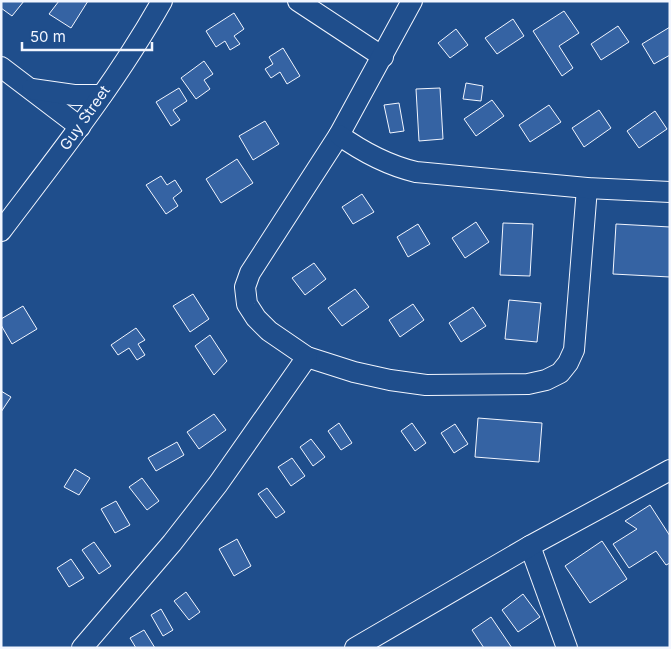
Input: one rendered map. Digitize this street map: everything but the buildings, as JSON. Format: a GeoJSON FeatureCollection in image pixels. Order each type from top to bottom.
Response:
{"type":"FeatureCollection","features":[{"type":"Feature","properties":{"kind":"street","name":"Guy Street"},"geometry":{"type":"LineString","coordinates":[[1,231],[102,95],[162,1]]}},
{"type":"Feature","properties":{"kind":"street"},"geometry":{"type":"LineString","coordinates":[[298,1],[383,56]]}},
{"type":"Feature","properties":{"kind":"street"},"geometry":{"type":"LineString","coordinates":[[412,1],[339,135],[250,272],[245,287],[247,304],[256,318],[269,331],[307,356],[354,372],[390,380],[426,385],[528,384],[546,380],[560,373],[568,363],[574,350],[587,188]]}},
{"type":"Feature","properties":{"kind":"street"},"geometry":{"type":"LineString","coordinates":[[1,67],[80,126]]}},
{"type":"Feature","properties":{"kind":"street"},"geometry":{"type":"LineString","coordinates":[[30,89],[74,95],[102,95]]}},
{"type":"Feature","properties":{"kind":"street"},"geometry":{"type":"LineString","coordinates":[[339,135],[378,160],[416,172],[587,188],[670,192]]}},
{"type":"Feature","properties":{"kind":"street"},"geometry":{"type":"LineString","coordinates":[[82,648],[172,543],[218,484],[307,356]]}},
{"type":"Feature","properties":{"kind":"street"},"geometry":{"type":"LineString","coordinates":[[355,648],[530,546],[670,470]]}},
{"type":"Feature","properties":{"kind":"street"},"geometry":{"type":"LineString","coordinates":[[530,546],[567,648]]}}]}
